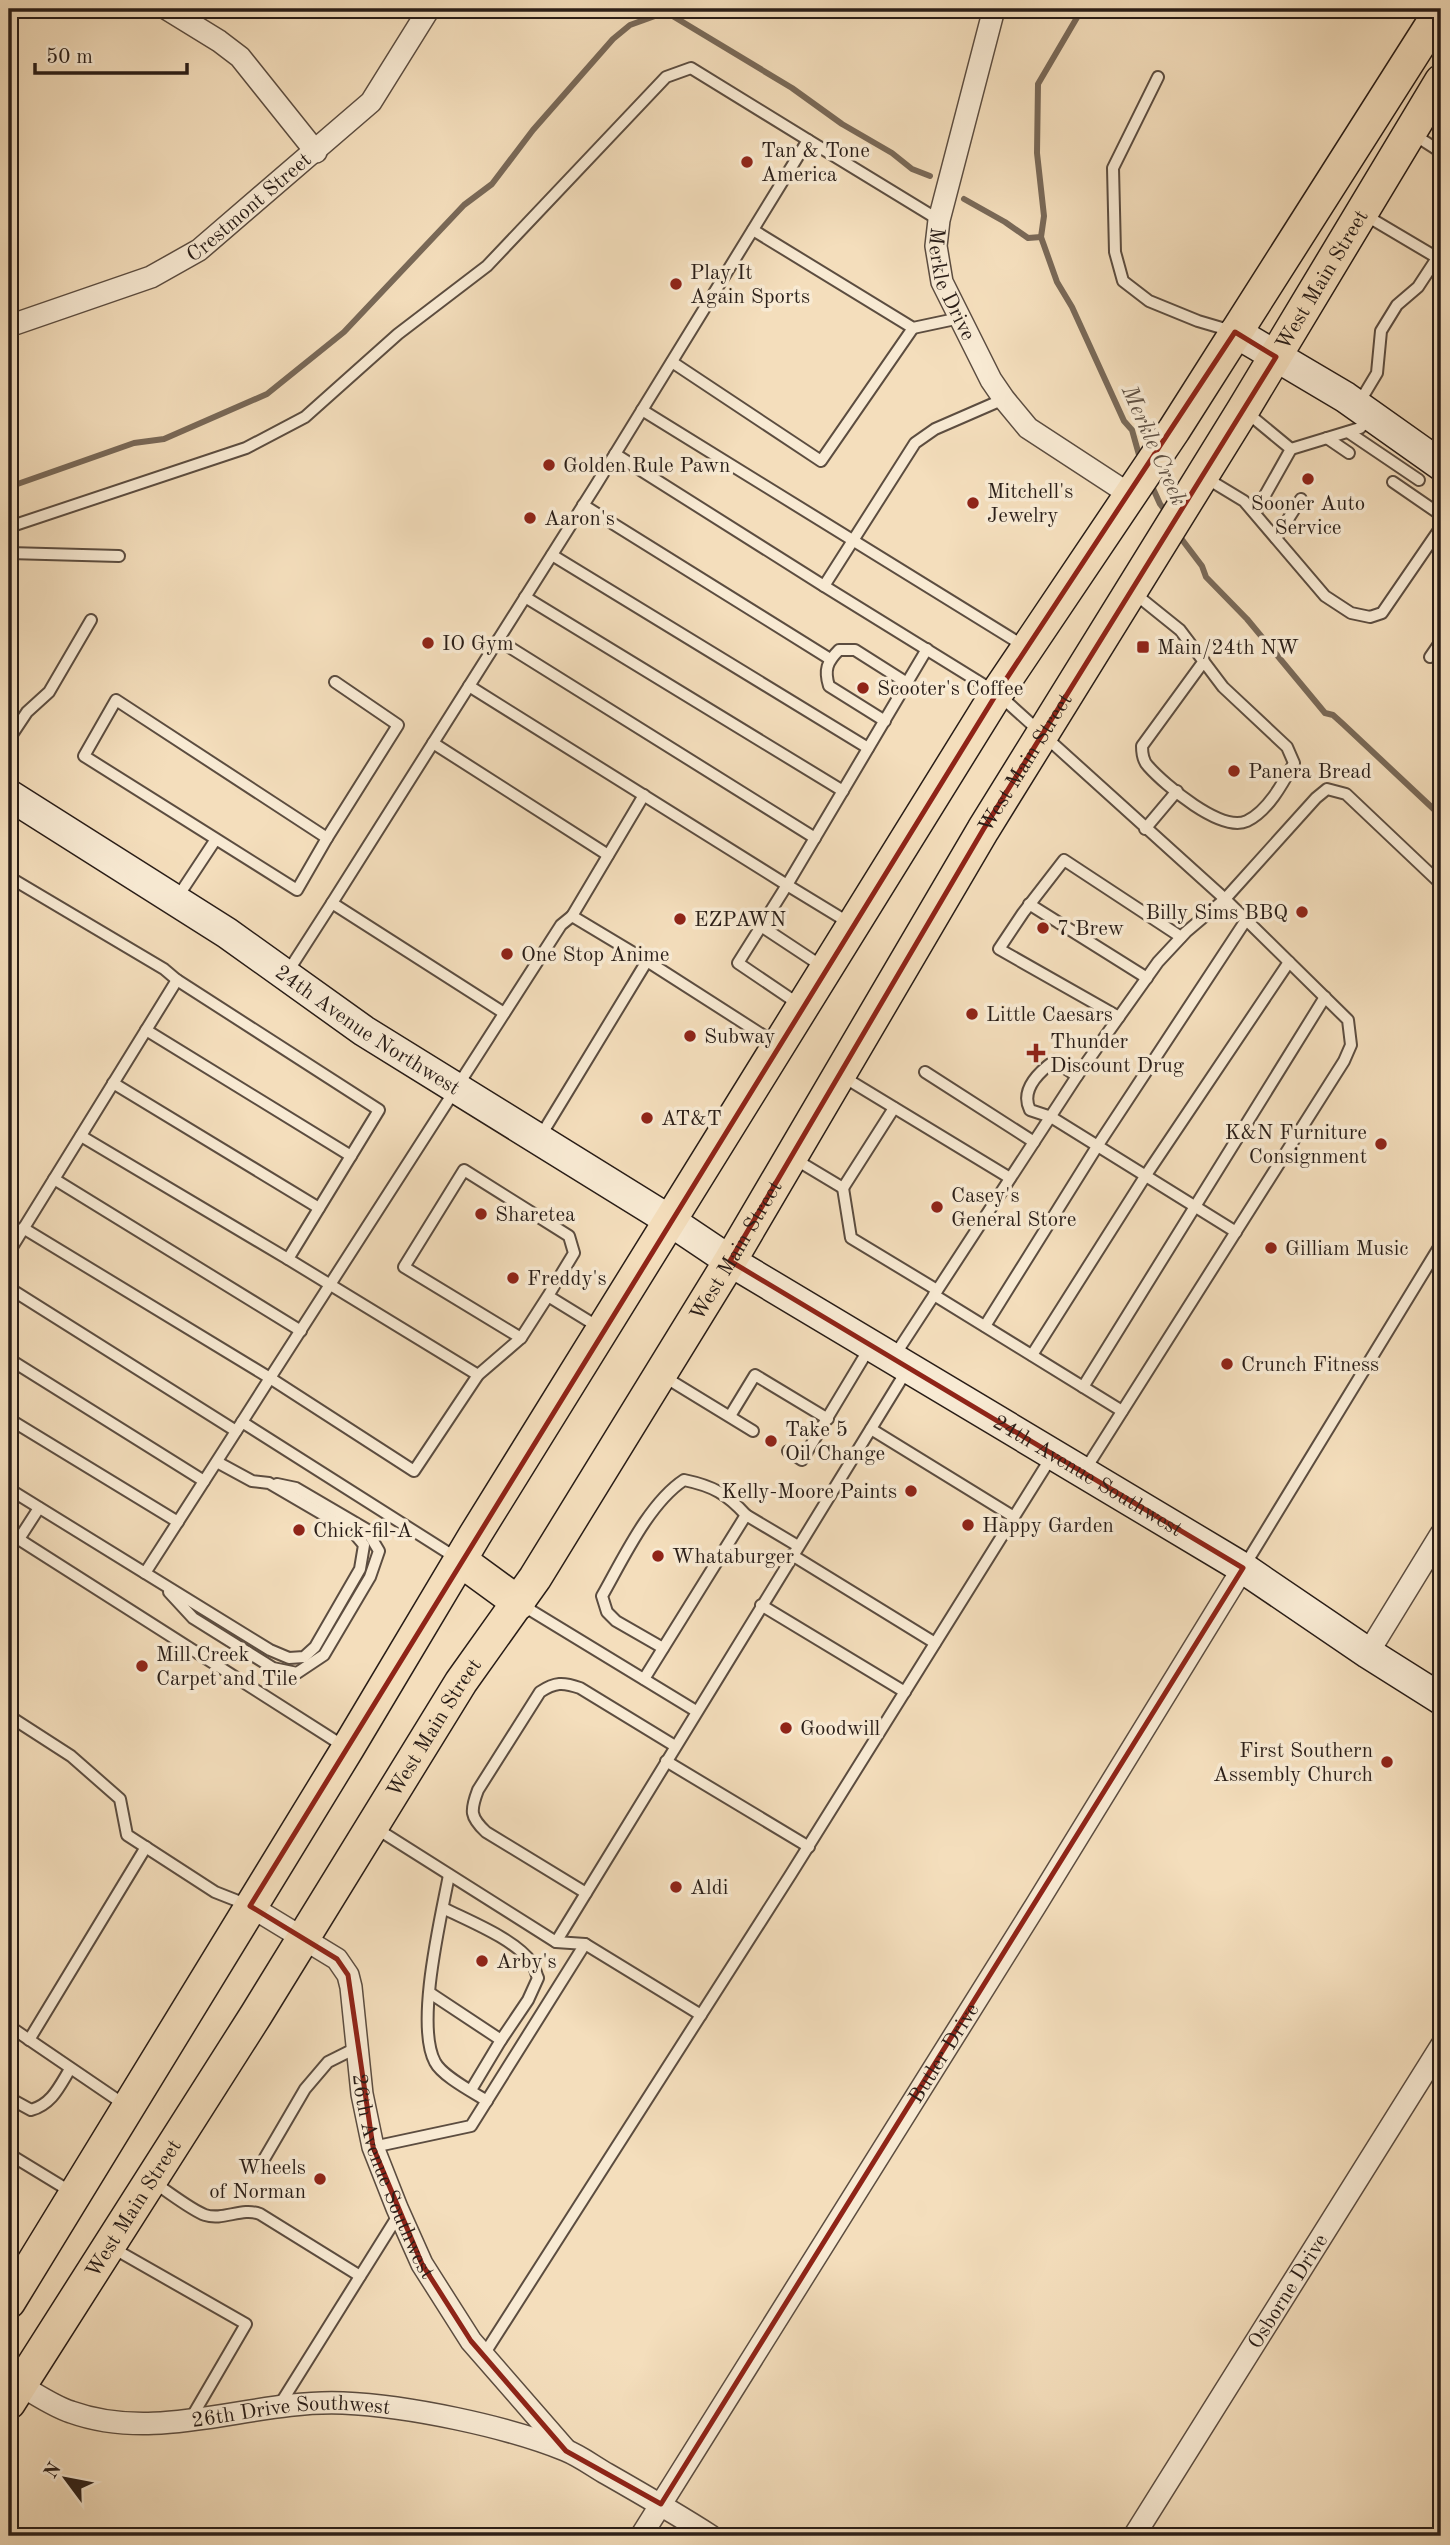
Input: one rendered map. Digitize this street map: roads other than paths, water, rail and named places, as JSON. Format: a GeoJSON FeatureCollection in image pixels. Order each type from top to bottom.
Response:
{"type":"FeatureCollection","features":[{"type":"Feature","properties":{"kind":"main road","name":"West Main Street"},"geometry":{"type":"LineString","coordinates":[[9,2302],[460,1560],[997,693],[1174,430],[1441,10]]}},
{"type":"Feature","properties":{"kind":"main road","name":"West Main Street"},"geometry":{"type":"LineString","coordinates":[[12,2389],[109,2245],[461,1682],[519,1603],[730,1261],[983,830],[1276,357],[1441,81]]}},
{"type":"Feature","properties":{"kind":"main road"},"geometry":{"type":"LineString","coordinates":[[1234,332],[1276,357],[1436,468]]}},
{"type":"Feature","properties":{"kind":"main road","name":"24th Avenue Northwest"},"geometry":{"type":"LineString","coordinates":[[9,795],[176,900],[364,1031],[669,1220],[730,1261]]}},
{"type":"Feature","properties":{"kind":"main road","name":"24th Avenue Southwest"},"geometry":{"type":"LineString","coordinates":[[730,1261],[1243,1568],[1441,1699]]}},
{"type":"Feature","properties":{"kind":"main road"},"geometry":{"type":"LineString","coordinates":[[460,1560],[519,1603]]}},
{"type":"Feature","properties":{"kind":"street"},"geometry":{"type":"LineString","coordinates":[[167,9],[240,57],[316,152]]}},
{"type":"Feature","properties":{"kind":"street","name":"Crestmont Street"},"geometry":{"type":"LineString","coordinates":[[9,326],[127,286],[179,263],[225,230],[371,102],[429,9]]}},
{"type":"Feature","properties":{"kind":"street","name":"Merkle Drive"},"geometry":{"type":"LineString","coordinates":[[994,9],[939,220],[936,261],[942,282],[991,380],[1028,428],[1133,490]]}},
{"type":"Feature","properties":{"kind":"street"},"geometry":{"type":"LineString","coordinates":[[1368,1653],[1441,1534]]}},
{"type":"Feature","properties":{"kind":"street","name":"Butler Drive"},"geometry":{"type":"LineString","coordinates":[[641,2536],[1029,1917],[1243,1568]]}},
{"type":"Feature","properties":{"kind":"street","name":"26th Avenue Southwest"},"geometry":{"type":"LineString","coordinates":[[250,1906],[337,1959],[348,1975],[354,2006],[362,2094],[373,2147],[422,2264],[483,2356],[566,2451]]}},
{"type":"Feature","properties":{"kind":"street","name":"Osborne Drive"},"geometry":{"type":"LineString","coordinates":[[1135,2536],[1441,2046]]}},
{"type":"Feature","properties":{"kind":"street","name":"26th Drive Southwest"},"geometry":{"type":"LineString","coordinates":[[12,2389],[70,2412],[130,2424],[190,2421],[279,2406],[342,2403],[398,2409],[502,2431],[566,2451]]}},
{"type":"Feature","properties":{"kind":"street"},"geometry":{"type":"LineString","coordinates":[[566,2451],[661,2504],[711,2536]]}},
{"type":"Feature","properties":{"kind":"lane"},"geometry":{"type":"LineString","coordinates":[[9,527],[246,448],[305,416],[398,334],[487,266],[666,77],[691,68],[939,220]]}},
{"type":"Feature","properties":{"kind":"lane"},"geometry":{"type":"LineString","coordinates":[[1158,77],[1113,169],[1115,252],[1123,281],[1149,300],[1198,321],[1234,332]]}},
{"type":"Feature","properties":{"kind":"lane"},"geometry":{"type":"LineString","coordinates":[[1410,133],[1441,152]]}},
{"type":"Feature","properties":{"kind":"lane"},"geometry":{"type":"LineString","coordinates":[[286,975],[552,555],[808,140]]}},
{"type":"Feature","properties":{"kind":"lane"},"geometry":{"type":"LineString","coordinates":[[1255,513],[1292,449],[1331,441],[1359,417],[1377,373],[1381,331],[1397,305],[1418,287],[1439,259],[1362,214]]}},
{"type":"Feature","properties":{"kind":"lane"},"geometry":{"type":"LineString","coordinates":[[753,229],[913,328]]}},
{"type":"Feature","properties":{"kind":"lane"},"geometry":{"type":"LineString","coordinates":[[671,362],[821,461],[913,328],[960,318]]}},
{"type":"Feature","properties":{"kind":"lane"},"geometry":{"type":"LineString","coordinates":[[824,586],[915,443],[935,429],[1004,399]]}},
{"type":"Feature","properties":{"kind":"lane"},"geometry":{"type":"LineString","coordinates":[[642,410],[1027,647]]}},
{"type":"Feature","properties":{"kind":"lane"},"geometry":{"type":"LineString","coordinates":[[1243,410],[1292,449]]}},
{"type":"Feature","properties":{"kind":"lane"},"geometry":{"type":"LineString","coordinates":[[1331,441],[1349,453]]}},
{"type":"Feature","properties":{"kind":"lane"},"geometry":{"type":"LineString","coordinates":[[1329,454],[1331,441]]}},
{"type":"Feature","properties":{"kind":"lane"},"geometry":{"type":"LineString","coordinates":[[615,454],[997,693],[1225,899],[1348,1020],[1351,1045],[1345,1061],[1083,1472]]}},
{"type":"Feature","properties":{"kind":"lane"},"geometry":{"type":"LineString","coordinates":[[1404,490],[1436,468]]}},
{"type":"Feature","properties":{"kind":"lane"},"geometry":{"type":"LineString","coordinates":[[1203,476],[1244,501],[1325,596],[1351,613],[1370,617],[1382,613],[1441,527]]}},
{"type":"Feature","properties":{"kind":"lane"},"geometry":{"type":"LineString","coordinates":[[1393,482],[1441,515]]}},
{"type":"Feature","properties":{"kind":"lane"},"geometry":{"type":"LineString","coordinates":[[1276,538],[1301,499]]}},
{"type":"Feature","properties":{"kind":"lane"},"geometry":{"type":"LineString","coordinates":[[583,505],[830,659]]}},
{"type":"Feature","properties":{"kind":"lane"},"geometry":{"type":"LineString","coordinates":[[9,553],[119,555]]}},
{"type":"Feature","properties":{"kind":"lane"},"geometry":{"type":"LineString","coordinates":[[552,555],[868,748]]}},
{"type":"Feature","properties":{"kind":"lane"},"geometry":{"type":"LineString","coordinates":[[1132,591],[1180,630],[1204,661],[1223,687],[1287,747],[1294,764],[1284,782],[1261,811],[1246,822],[1227,823],[1195,806],[1147,765],[1142,746],[1204,661]]}},
{"type":"Feature","properties":{"kind":"lane"},"geometry":{"type":"LineString","coordinates":[[525,597],[843,791]]}},
{"type":"Feature","properties":{"kind":"lane"},"geometry":{"type":"LineString","coordinates":[[9,739],[27,712],[48,692],[91,620]]}},
{"type":"Feature","properties":{"kind":"lane"},"geometry":{"type":"LineString","coordinates":[[498,640],[815,838]]}},
{"type":"Feature","properties":{"kind":"lane"},"geometry":{"type":"LineString","coordinates":[[1430,657],[1441,642]]}},
{"type":"Feature","properties":{"kind":"lane"},"geometry":{"type":"LineString","coordinates":[[803,1006],[738,963],[927,649]]}},
{"type":"Feature","properties":{"kind":"lane"},"geometry":{"type":"LineString","coordinates":[[885,721],[829,686],[825,673],[830,659],[839,650],[855,650],[907,683]]}},
{"type":"Feature","properties":{"kind":"lane"},"geometry":{"type":"LineString","coordinates":[[327,838],[116,700],[84,756],[297,890],[398,725],[335,682]]}},
{"type":"Feature","properties":{"kind":"lane"},"geometry":{"type":"LineString","coordinates":[[469,686],[853,925]]}},
{"type":"Feature","properties":{"kind":"lane"},"geometry":{"type":"LineString","coordinates":[[433,743],[608,855]]}},
{"type":"Feature","properties":{"kind":"lane"},"geometry":{"type":"LineString","coordinates":[[788,1451],[802,1460],[828,1419],[891,1357],[1077,1076],[1147,978],[1181,937],[1225,899],[1289,826],[1327,789],[1346,794],[1441,884]]}},
{"type":"Feature","properties":{"kind":"lane"},"geometry":{"type":"LineString","coordinates":[[1145,829],[1177,791]]}},
{"type":"Feature","properties":{"kind":"lane"},"geometry":{"type":"LineString","coordinates":[[145,1573],[561,925],[572,916],[644,795]]}},
{"type":"Feature","properties":{"kind":"lane"},"geometry":{"type":"LineString","coordinates":[[176,900],[216,839]]}},
{"type":"Feature","properties":{"kind":"lane"},"geometry":{"type":"LineString","coordinates":[[1119,1017],[999,950],[1029,904],[1064,860],[1181,937]]}},
{"type":"Feature","properties":{"kind":"lane"},"geometry":{"type":"LineString","coordinates":[[9,877],[163,969],[379,1110],[288,1259]]}},
{"type":"Feature","properties":{"kind":"lane"},"geometry":{"type":"LineString","coordinates":[[332,903],[504,1013]]}},
{"type":"Feature","properties":{"kind":"lane"},"geometry":{"type":"LineString","coordinates":[[1029,904],[1147,978]]}},
{"type":"Feature","properties":{"kind":"lane"},"geometry":{"type":"LineString","coordinates":[[572,916],[778,1045]]}},
{"type":"Feature","properties":{"kind":"lane"},"geometry":{"type":"LineString","coordinates":[[985,1326],[1098,1145],[1246,920]]}},
{"type":"Feature","properties":{"kind":"lane"},"geometry":{"type":"LineString","coordinates":[[761,926],[825,969]]}},
{"type":"Feature","properties":{"kind":"lane"},"geometry":{"type":"LineString","coordinates":[[538,1139],[647,961]]}},
{"type":"Feature","properties":{"kind":"lane"},"geometry":{"type":"LineString","coordinates":[[1032,1356],[1146,1175],[1289,962]]}},
{"type":"Feature","properties":{"kind":"lane"},"geometry":{"type":"LineString","coordinates":[[9,1252],[177,980]]}},
{"type":"Feature","properties":{"kind":"lane"},"geometry":{"type":"LineString","coordinates":[[1083,1387],[1325,997]]}},
{"type":"Feature","properties":{"kind":"lane"},"geometry":{"type":"LineString","coordinates":[[146,1030],[351,1156]]}},
{"type":"Feature","properties":{"kind":"lane"},"geometry":{"type":"LineString","coordinates":[[1077,1076],[1054,1061],[1040,1071],[1029,1088],[1026,1102],[1030,1110],[1051,1117],[1236,1232]]}},
{"type":"Feature","properties":{"kind":"lane"},"geometry":{"type":"LineString","coordinates":[[925,1072],[1034,1142]]}},
{"type":"Feature","properties":{"kind":"lane"},"geometry":{"type":"LineString","coordinates":[[839,1074],[1010,1178]]}},
{"type":"Feature","properties":{"kind":"lane"},"geometry":{"type":"LineString","coordinates":[[113,1083],[320,1208]]}},
{"type":"Feature","properties":{"kind":"lane"},"geometry":{"type":"LineString","coordinates":[[894,1108],[843,1188],[851,1238],[1122,1411]]}},
{"type":"Feature","properties":{"kind":"lane"},"geometry":{"type":"LineString","coordinates":[[81,1136],[478,1375]]}},
{"type":"Feature","properties":{"kind":"lane"},"geometry":{"type":"LineString","coordinates":[[791,1157],[843,1188]]}},
{"type":"Feature","properties":{"kind":"lane"},"geometry":{"type":"LineString","coordinates":[[23,1228],[270,1378],[414,1471],[478,1375],[521,1338],[574,1254],[569,1236],[464,1170],[404,1267],[521,1338]]}},
{"type":"Feature","properties":{"kind":"lane"},"geometry":{"type":"LineString","coordinates":[[54,1180],[301,1331]]}},
{"type":"Feature","properties":{"kind":"lane"},"geometry":{"type":"LineString","coordinates":[[1243,1568],[1441,1244]]}},
{"type":"Feature","properties":{"kind":"lane"},"geometry":{"type":"LineString","coordinates":[[9,1288],[460,1560]]}},
{"type":"Feature","properties":{"kind":"lane"},"geometry":{"type":"LineString","coordinates":[[548,1296],[602,1329]]}},
{"type":"Feature","properties":{"kind":"lane"},"geometry":{"type":"LineString","coordinates":[[556,1942],[871,1429],[891,1357]]}},
{"type":"Feature","properties":{"kind":"lane"},"geometry":{"type":"LineString","coordinates":[[9,1359],[204,1481]]}},
{"type":"Feature","properties":{"kind":"lane"},"geometry":{"type":"LineString","coordinates":[[660,1374],[753,1431]]}},
{"type":"Feature","properties":{"kind":"lane"},"geometry":{"type":"LineString","coordinates":[[730,1416],[755,1375],[828,1419]]}},
{"type":"Feature","properties":{"kind":"lane"},"geometry":{"type":"LineString","coordinates":[[9,1419],[178,1522]]}},
{"type":"Feature","properties":{"kind":"lane"},"geometry":{"type":"LineString","coordinates":[[871,1429],[1014,1517]]}},
{"type":"Feature","properties":{"kind":"lane"},"geometry":{"type":"LineString","coordinates":[[483,2356],[809,1847],[1053,1454]]}},
{"type":"Feature","properties":{"kind":"lane"},"geometry":{"type":"LineString","coordinates":[[9,1489],[270,1650],[289,1658],[304,1657],[315,1647],[360,1569],[364,1545],[353,1531],[269,1483],[251,1481],[217,1462]]}},
{"type":"Feature","properties":{"kind":"lane"},"geometry":{"type":"LineString","coordinates":[[663,1648],[616,1620],[607,1612],[602,1596],[639,1533],[669,1490],[684,1480],[708,1485],[732,1499],[746,1516],[795,1551],[935,1643]]}},
{"type":"Feature","properties":{"kind":"lane"},"geometry":{"type":"LineString","coordinates":[[39,1508],[14,1536],[348,1748]]}},
{"type":"Feature","properties":{"kind":"lane"},"geometry":{"type":"LineString","coordinates":[[644,1679],[746,1516]]}},
{"type":"Feature","properties":{"kind":"lane"},"geometry":{"type":"LineString","coordinates":[[519,1603],[696,1711]]}},
{"type":"Feature","properties":{"kind":"lane"},"geometry":{"type":"LineString","coordinates":[[761,1605],[905,1692]]}},
{"type":"Feature","properties":{"kind":"lane"},"geometry":{"type":"LineString","coordinates":[[586,1893],[486,1832],[475,1821],[472,1807],[478,1790],[540,1692],[553,1684],[564,1682],[580,1688],[676,1746]]}},
{"type":"Feature","properties":{"kind":"lane"},"geometry":{"type":"LineString","coordinates":[[9,1716],[71,1756],[120,1799],[127,1835],[215,1892],[250,1906]]}},
{"type":"Feature","properties":{"kind":"lane"},"geometry":{"type":"LineString","coordinates":[[666,1761],[809,1847]]}},
{"type":"Feature","properties":{"kind":"lane"},"geometry":{"type":"LineString","coordinates":[[373,1826],[556,1942],[585,1944],[701,2015]]}},
{"type":"Feature","properties":{"kind":"lane"},"geometry":{"type":"LineString","coordinates":[[29,2040],[146,1847]]}},
{"type":"Feature","properties":{"kind":"lane"},"geometry":{"type":"LineString","coordinates":[[449,1875],[434,1950],[427,2029],[435,2063],[487,2101]]}},
{"type":"Feature","properties":{"kind":"lane"},"geometry":{"type":"LineString","coordinates":[[443,1908],[515,1947],[532,1963],[538,1978],[528,2000],[471,2090]]}},
{"type":"Feature","properties":{"kind":"lane"},"geometry":{"type":"LineString","coordinates":[[373,2147],[471,2126],[585,1944]]}},
{"type":"Feature","properties":{"kind":"lane"},"geometry":{"type":"LineString","coordinates":[[430,1993],[501,2040]]}},
{"type":"Feature","properties":{"kind":"lane"},"geometry":{"type":"LineString","coordinates":[[9,2026],[127,2106]]}},
{"type":"Feature","properties":{"kind":"lane"},"geometry":{"type":"LineString","coordinates":[[260,2166],[305,2089],[328,2062],[356,2048]]}},
{"type":"Feature","properties":{"kind":"lane"},"geometry":{"type":"LineString","coordinates":[[9,2098],[31,2110],[42,2107],[52,2098],[71,2069]]}},
{"type":"Feature","properties":{"kind":"lane"},"geometry":{"type":"LineString","coordinates":[[9,2154],[73,2193]]}},
{"type":"Feature","properties":{"kind":"lane"},"geometry":{"type":"LineString","coordinates":[[150,2180],[205,2215],[221,2216],[252,2211],[260,2214],[360,2276]]}},
{"type":"Feature","properties":{"kind":"lane"},"geometry":{"type":"LineString","coordinates":[[279,2406],[400,2214]]}},
{"type":"Feature","properties":{"kind":"lane"},"geometry":{"type":"LineString","coordinates":[[109,2245],[246,2324],[190,2421]]}},
{"type":"Feature","properties":{"kind":"waterway","name":"Merkle Creek"},"geometry":{"type":"LineString","coordinates":[[1082,9],[1038,84],[1037,153],[1044,216],[1041,237],[1057,282],[1072,307],[1124,421],[1132,430],[1141,462]]}},
{"type":"Feature","properties":{"kind":"waterway"},"geometry":{"type":"LineString","coordinates":[[9,487],[134,443],[164,439],[267,394],[344,332],[464,205],[492,184],[533,130],[613,39],[630,25],[666,12],[792,88],[912,169],[930,176]]}},
{"type":"Feature","properties":{"kind":"waterway"},"geometry":{"type":"LineString","coordinates":[[964,199],[1028,238],[1041,237]]}},
{"type":"Feature","properties":{"kind":"waterway","name":"Merkle Creek"},"geometry":{"type":"LineString","coordinates":[[1151,484],[1168,514]]}},
{"type":"Feature","properties":{"kind":"waterway","name":"Merkle Creek"},"geometry":{"type":"LineString","coordinates":[[1177,533],[1202,566],[1206,577],[1247,619],[1325,713],[1333,715],[1441,816]]}},
{"type":"Feature","properties":{"kind":"place","name":"Tan & Tone America"},"geometry":{"type":"Point","coordinates":[747,162]}},
{"type":"Feature","properties":{"kind":"place","name":"Play It Again Sports"},"geometry":{"type":"Point","coordinates":[676,284]}},
{"type":"Feature","properties":{"kind":"place","name":"Golden Rule Pawn"},"geometry":{"type":"Point","coordinates":[549,465]}},
{"type":"Feature","properties":{"kind":"place","name":"Sooner Auto Service"},"geometry":{"type":"Point","coordinates":[1308,479]}},
{"type":"Feature","properties":{"kind":"place","name":"Mitchell's Jewelry"},"geometry":{"type":"Point","coordinates":[973,503]}},
{"type":"Feature","properties":{"kind":"place","name":"Aaron's"},"geometry":{"type":"Point","coordinates":[530,518]}},
{"type":"Feature","properties":{"kind":"place","name":"IO Gym"},"geometry":{"type":"Point","coordinates":[428,643]}},
{"type":"Feature","properties":{"kind":"place","name":"Main/24th NW"},"geometry":{"type":"Point","coordinates":[1143,647]}},
{"type":"Feature","properties":{"kind":"place","name":"Scooter's Coffee"},"geometry":{"type":"Point","coordinates":[863,688]}},
{"type":"Feature","properties":{"kind":"place","name":"Panera Bread"},"geometry":{"type":"Point","coordinates":[1234,771]}},
{"type":"Feature","properties":{"kind":"place","name":"Billy Sims BBQ"},"geometry":{"type":"Point","coordinates":[1302,912]}},
{"type":"Feature","properties":{"kind":"place","name":"EZPAWN"},"geometry":{"type":"Point","coordinates":[680,919]}},
{"type":"Feature","properties":{"kind":"place","name":"7 Brew"},"geometry":{"type":"Point","coordinates":[1043,928]}},
{"type":"Feature","properties":{"kind":"place","name":"One Stop Anime"},"geometry":{"type":"Point","coordinates":[507,954]}},
{"type":"Feature","properties":{"kind":"place","name":"Little Caesars"},"geometry":{"type":"Point","coordinates":[972,1014]}},
{"type":"Feature","properties":{"kind":"place","name":"Subway"},"geometry":{"type":"Point","coordinates":[690,1036]}},
{"type":"Feature","properties":{"kind":"place","name":"Thunder Discount Drug"},"geometry":{"type":"Point","coordinates":[1036,1053]}},
{"type":"Feature","properties":{"kind":"place","name":"AT&T"},"geometry":{"type":"Point","coordinates":[647,1118]}},
{"type":"Feature","properties":{"kind":"place","name":"K&N Furniture Consignment"},"geometry":{"type":"Point","coordinates":[1381,1144]}},
{"type":"Feature","properties":{"kind":"place","name":"Casey's General Store"},"geometry":{"type":"Point","coordinates":[937,1207]}},
{"type":"Feature","properties":{"kind":"place","name":"Sharetea"},"geometry":{"type":"Point","coordinates":[481,1214]}},
{"type":"Feature","properties":{"kind":"place","name":"Gilliam Music"},"geometry":{"type":"Point","coordinates":[1271,1248]}},
{"type":"Feature","properties":{"kind":"place","name":"Freddy's"},"geometry":{"type":"Point","coordinates":[513,1278]}},
{"type":"Feature","properties":{"kind":"place","name":"Crunch Fitness"},"geometry":{"type":"Point","coordinates":[1227,1364]}},
{"type":"Feature","properties":{"kind":"place","name":"Take 5 Oil Change"},"geometry":{"type":"Point","coordinates":[771,1441]}},
{"type":"Feature","properties":{"kind":"place","name":"Kelly-Moore Paints"},"geometry":{"type":"Point","coordinates":[911,1491]}},
{"type":"Feature","properties":{"kind":"place","name":"Happy Garden"},"geometry":{"type":"Point","coordinates":[968,1525]}},
{"type":"Feature","properties":{"kind":"place","name":"Chick-fil-A"},"geometry":{"type":"Point","coordinates":[299,1530]}},
{"type":"Feature","properties":{"kind":"place","name":"Whataburger"},"geometry":{"type":"Point","coordinates":[658,1556]}},
{"type":"Feature","properties":{"kind":"place","name":"Mill Creek Carpet and Tile"},"geometry":{"type":"Point","coordinates":[142,1666]}},
{"type":"Feature","properties":{"kind":"place","name":"Goodwill"},"geometry":{"type":"Point","coordinates":[786,1728]}},
{"type":"Feature","properties":{"kind":"place","name":"First Southern Assembly Church"},"geometry":{"type":"Point","coordinates":[1387,1762]}},
{"type":"Feature","properties":{"kind":"place","name":"Aldi"},"geometry":{"type":"Point","coordinates":[676,1887]}},
{"type":"Feature","properties":{"kind":"place","name":"Arby's"},"geometry":{"type":"Point","coordinates":[482,1961]}},
{"type":"Feature","properties":{"kind":"place","name":"Wheels of Norman"},"geometry":{"type":"Point","coordinates":[320,2179]}}]}
